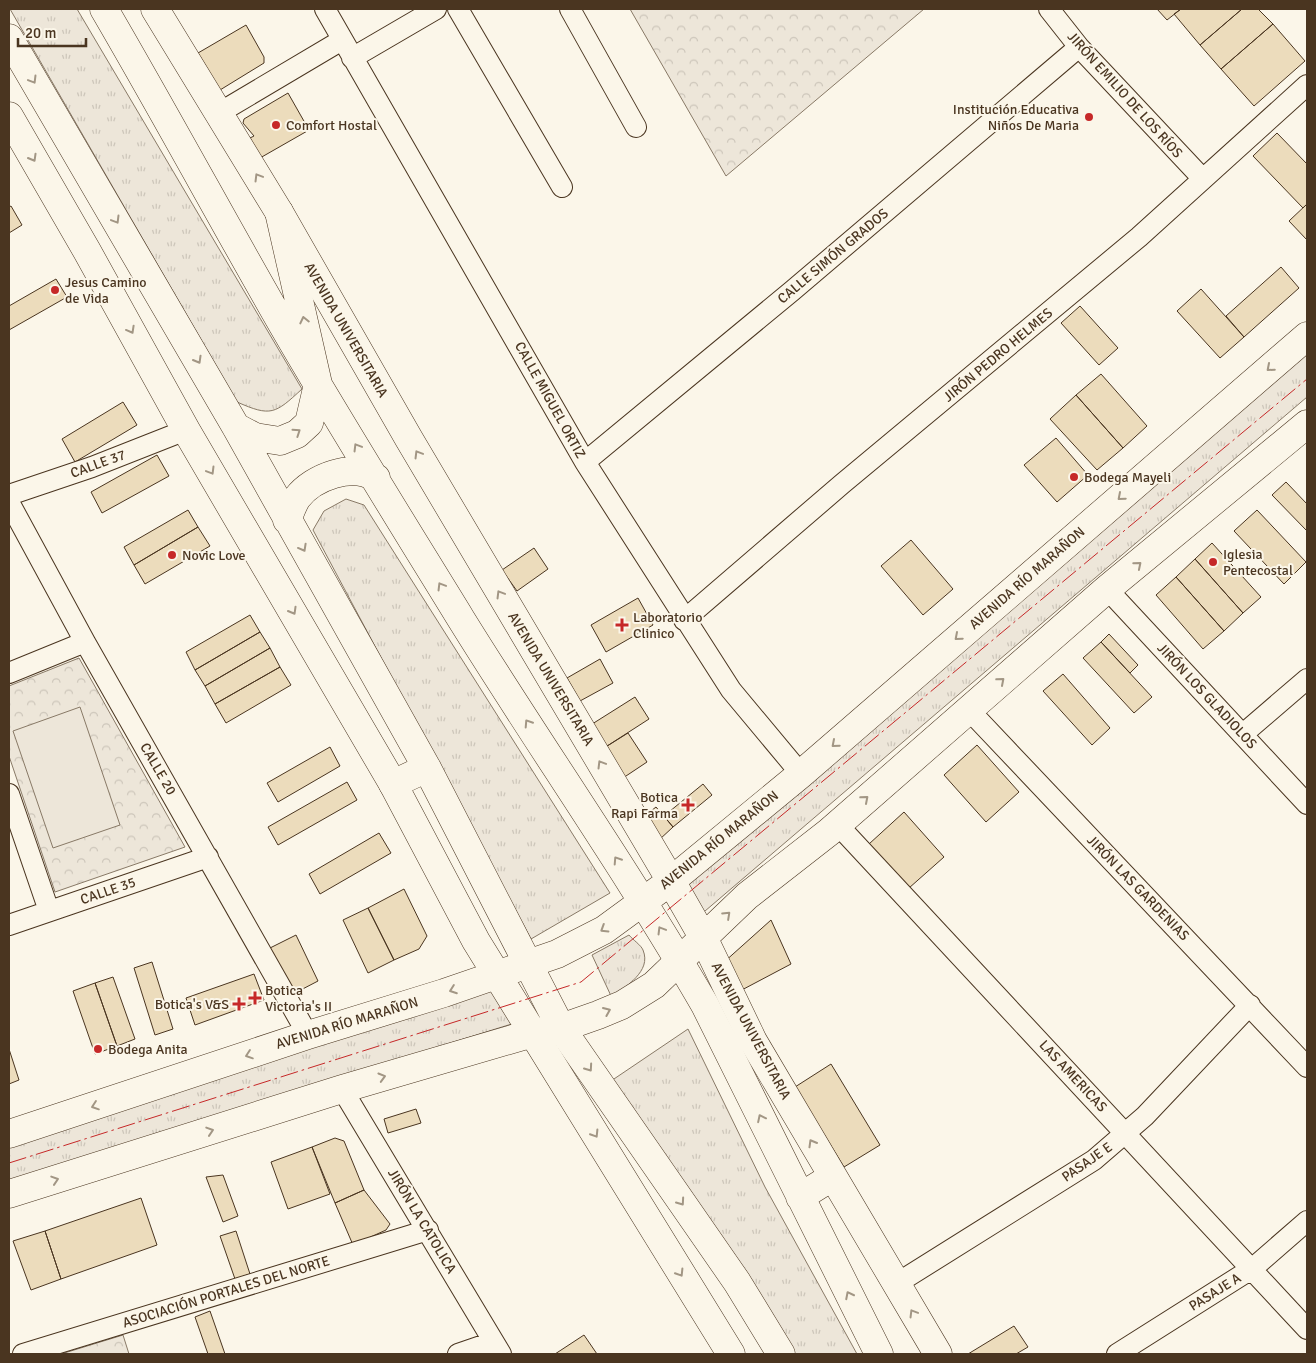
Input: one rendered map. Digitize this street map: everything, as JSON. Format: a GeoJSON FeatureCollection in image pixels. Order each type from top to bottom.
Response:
{"type":"FeatureCollection","features":[{"type":"Feature","properties":{"kind":"main road","name":"AVENIDA UNIVERSITARIA"},"geometry":{"type":"LineString","coordinates":[[104,9],[318,384],[462,621],[643,900],[705,1005],[879,1354]]}},
{"type":"Feature","properties":{"kind":"main road","name":"AVENIDA UNIVERSITARIA"},"geometry":{"type":"LineString","coordinates":[[155,9],[279,212],[409,439],[703,937],[753,1041],[938,1354]]}},
{"type":"Feature","properties":{"kind":"main road"},"geometry":{"type":"LineString","coordinates":[[9,38],[236,427],[426,768],[561,1028],[737,1282],[781,1354]]}},
{"type":"Feature","properties":{"kind":"main road"},"geometry":{"type":"LineString","coordinates":[[9,116],[87,251],[186,430],[393,784],[476,941],[731,1354]]}},
{"type":"Feature","properties":{"kind":"main road"},"geometry":{"type":"LineString","coordinates":[[236,427],[255,437],[280,441],[297,434],[309,423],[318,384],[279,212]]}},
{"type":"Feature","properties":{"kind":"main road","name":"AVENIDA RÍO MARAÑON"},"geometry":{"type":"LineString","coordinates":[[9,1132],[444,993],[557,954],[604,930],[670,881],[801,774],[1307,336]]}},
{"type":"Feature","properties":{"kind":"main road"},"geometry":{"type":"LineString","coordinates":[[9,1194],[342,1089],[533,1033],[561,1028],[622,1005],[654,985],[747,896],[837,824],[1107,589],[1307,424]]}},
{"type":"Feature","properties":{"kind":"main road"},"geometry":{"type":"LineString","coordinates":[[287,520],[297,498],[308,488],[331,475],[346,472],[369,473],[376,478]]}},
{"type":"Feature","properties":{"kind":"main road"},"geometry":{"type":"LineString","coordinates":[[393,784],[426,768]]}},
{"type":"Feature","properties":{"kind":"main road"},"geometry":{"type":"LineString","coordinates":[[800,1197],[832,1177]]}},
{"type":"Feature","properties":{"kind":"main road"},"geometry":{"type":"LineString","coordinates":[[737,1282],[758,1354]]}},
{"type":"Feature","properties":{"kind":"street","name":"CALLE MIGUEL ORTIZ"},"geometry":{"type":"LineString","coordinates":[[325,9],[585,462],[684,620],[731,690],[801,774]]}},
{"type":"Feature","properties":{"kind":"street"},"geometry":{"type":"LineString","coordinates":[[352,58],[436,9]]}},
{"type":"Feature","properties":{"kind":"street"},"geometry":{"type":"LineString","coordinates":[[458,9],[562,187]]}},
{"type":"Feature","properties":{"kind":"street"},"geometry":{"type":"LineString","coordinates":[[570,9],[636,127]]}},
{"type":"Feature","properties":{"kind":"street","name":"JIRÓN EMILIO DE LOS RÍOS"},"geometry":{"type":"LineString","coordinates":[[1049,9],[1079,47],[1203,179]]}},
{"type":"Feature","properties":{"kind":"street"},"geometry":{"type":"LineString","coordinates":[[219,113],[342,40]]}},
{"type":"Feature","properties":{"kind":"street","name":"CALLE SIMÓN GRADOS"},"geometry":{"type":"LineString","coordinates":[[585,462],[805,280],[1079,47]]}},
{"type":"Feature","properties":{"kind":"street","name":"JIRÓN PEDRO HELMES"},"geometry":{"type":"LineString","coordinates":[[684,620],[842,484],[1139,237],[1307,85]]}},
{"type":"Feature","properties":{"kind":"street","name":"CALLE 37"},"geometry":{"type":"LineString","coordinates":[[9,495],[92,467],[186,430]]}},
{"type":"Feature","properties":{"kind":"street","name":"CALLE 20"},"geometry":{"type":"LineString","coordinates":[[9,502],[85,642],[308,1035]]}},
{"type":"Feature","properties":{"kind":"street","name":"JIRÓN LOS GLADIOLOS"},"geometry":{"type":"LineString","coordinates":[[1107,589],[1307,804]]}},
{"type":"Feature","properties":{"kind":"street"},"geometry":{"type":"LineString","coordinates":[[9,673],[85,642]]}},
{"type":"Feature","properties":{"kind":"street"},"geometry":{"type":"LineString","coordinates":[[1243,734],[1307,679]]}},
{"type":"Feature","properties":{"kind":"street","name":"JIRÓN LAS GARDENIAS"},"geometry":{"type":"LineString","coordinates":[[968,709],[1307,1067]]}},
{"type":"Feature","properties":{"kind":"street"},"geometry":{"type":"LineString","coordinates":[[9,794],[49,911]]}},
{"type":"Feature","properties":{"kind":"street","name":"LAS AMERICAS"},"geometry":{"type":"LineString","coordinates":[[837,824],[1127,1133],[1307,1329]]}},
{"type":"Feature","properties":{"kind":"street","name":"CALLE 35"},"geometry":{"type":"LineString","coordinates":[[9,925],[208,857]]}},
{"type":"Feature","properties":{"kind":"street","name":"PASAJE E"},"geometry":{"type":"LineString","coordinates":[[896,1284],[1094,1160],[1127,1133],[1250,1005]]}},
{"type":"Feature","properties":{"kind":"street","name":"JIRÓN LA CATOLICA"},"geometry":{"type":"LineString","coordinates":[[342,1089],[428,1230],[496,1350]]}},
{"type":"Feature","properties":{"kind":"street","name":"PASAJE A"},"geometry":{"type":"LineString","coordinates":[[1125,1352],[1252,1268],[1307,1221]]}},
{"type":"Feature","properties":{"kind":"street","name":"ASOCIACIÓN PORTALES DEL NORTE"},"geometry":{"type":"LineString","coordinates":[[23,1354],[428,1230]]}},
{"type":"Feature","properties":{"kind":"street"},"geometry":{"type":"LineString","coordinates":[[458,1354],[496,1350]]}},
{"type":"Feature","properties":{"kind":"green space"},"geometry":{"type":"Polygon","coordinates":[[[10,9],[77,9],[302,389],[285,404],[279,408],[265,411],[237,402],[10,9]]]}},
{"type":"Feature","properties":{"kind":"green space"},"geometry":{"type":"Polygon","coordinates":[[[630,9],[924,9],[726,176],[630,9]]]}},
{"type":"Feature","properties":{"kind":"green space"},"geometry":{"type":"Polygon","coordinates":[[[1307,354],[1307,397],[698,917],[678,889],[1307,354]]]}},
{"type":"Feature","properties":{"kind":"green space"},"geometry":{"type":"Polygon","coordinates":[[[346,499],[364,505],[610,893],[531,939],[313,530],[324,511],[346,499]]]}},
{"type":"Feature","properties":{"kind":"green space"},"geometry":{"type":"Polygon","coordinates":[[[79,658],[185,847],[55,892],[9,756],[9,686],[79,658]]]}},
{"type":"Feature","properties":{"kind":"green space"},"geometry":{"type":"Polygon","coordinates":[[[80,707],[120,825],[53,848],[13,731],[80,707]]]}},
{"type":"Feature","properties":{"kind":"green space"},"geometry":{"type":"Polygon","coordinates":[[[629,935],[643,950],[644,965],[636,978],[612,998],[592,955],[629,935]]]}},
{"type":"Feature","properties":{"kind":"green space"},"geometry":{"type":"Polygon","coordinates":[[[512,984],[531,1018],[9,1180],[9,1144],[512,984]]]}},
{"type":"Feature","properties":{"kind":"green space"},"geometry":{"type":"Polygon","coordinates":[[[688,1029],[765,1187],[857,1354],[795,1354],[608,1083],[688,1029]]]}},
{"type":"Feature","properties":{"kind":"green space"},"geometry":{"type":"Polygon","coordinates":[[[123,1335],[129,1354],[61,1354],[123,1335]]]}},
{"type":"Feature","properties":{"kind":"building"},"geometry":{"type":"Polygon","coordinates":[[[1157,9],[1181,9],[1167,20],[1157,9]]]}},
{"type":"Feature","properties":{"kind":"building"},"geometry":{"type":"Polygon","coordinates":[[[1181,9],[1242,9],[1200,45],[1174,14],[1181,9]]]}},
{"type":"Feature","properties":{"kind":"building"},"geometry":{"type":"Polygon","coordinates":[[[1242,9],[1258,9],[1273,24],[1221,69],[1200,45],[1242,9]]]}},
{"type":"Feature","properties":{"kind":"building"},"geometry":{"type":"Polygon","coordinates":[[[1273,24],[1305,61],[1254,106],[1221,69],[1273,24]]]}},
{"type":"Feature","properties":{"kind":"building"},"geometry":{"type":"Polygon","coordinates":[[[246,25],[264,57],[264,63],[220,90],[198,53],[246,25]]]}},
{"type":"Feature","properties":{"kind":"building","name":"Comfort Hostal"},"geometry":{"type":"Polygon","coordinates":[[[288,93],[309,130],[260,158],[250,138],[254,136],[243,123],[244,119],[288,93]]]}},
{"type":"Feature","properties":{"kind":"building"},"geometry":{"type":"Polygon","coordinates":[[[1277,133],[1307,164],[1307,204],[1303,208],[1253,156],[1277,133]]]}},
{"type":"Feature","properties":{"kind":"building"},"geometry":{"type":"Polygon","coordinates":[[[1307,204],[1307,240],[1289,221],[1307,204]]]}},
{"type":"Feature","properties":{"kind":"building"},"geometry":{"type":"Polygon","coordinates":[[[11,206],[22,225],[9,233],[9,207],[11,206]]]}},
{"type":"Feature","properties":{"kind":"building"},"geometry":{"type":"Polygon","coordinates":[[[1281,267],[1299,288],[1244,337],[1226,316],[1281,267]]]}},
{"type":"Feature","properties":{"kind":"building"},"geometry":{"type":"Polygon","coordinates":[[[56,279],[67,297],[9,330],[9,306],[56,279]]]}},
{"type":"Feature","properties":{"kind":"building"},"geometry":{"type":"Polygon","coordinates":[[[1201,289],[1244,337],[1220,358],[1177,311],[1201,289]]]}},
{"type":"Feature","properties":{"kind":"building"},"geometry":{"type":"Polygon","coordinates":[[[1080,306],[1118,348],[1099,365],[1061,323],[1080,306]]]}},
{"type":"Feature","properties":{"kind":"building"},"geometry":{"type":"Polygon","coordinates":[[[1101,374],[1147,426],[1123,448],[1076,395],[1101,374]]]}},
{"type":"Feature","properties":{"kind":"building"},"geometry":{"type":"Polygon","coordinates":[[[1076,395],[1123,448],[1097,470],[1050,419],[1076,395]]]}},
{"type":"Feature","properties":{"kind":"building"},"geometry":{"type":"Polygon","coordinates":[[[123,402],[137,425],[75,462],[62,439],[123,402]]]}},
{"type":"Feature","properties":{"kind":"building"},"geometry":{"type":"Polygon","coordinates":[[[1056,438],[1088,475],[1057,502],[1024,465],[1056,438]]]}},
{"type":"Feature","properties":{"kind":"building"},"geometry":{"type":"Polygon","coordinates":[[[157,455],[169,476],[102,513],[91,492],[157,455]]]}},
{"type":"Feature","properties":{"kind":"building"},"geometry":{"type":"Polygon","coordinates":[[[1286,482],[1307,504],[1307,531],[1272,495],[1286,482]]]}},
{"type":"Feature","properties":{"kind":"building"},"geometry":{"type":"Polygon","coordinates":[[[188,510],[198,527],[134,565],[124,547],[188,510]]]}},
{"type":"Feature","properties":{"kind":"building"},"geometry":{"type":"Polygon","coordinates":[[[1257,510],[1306,562],[1284,584],[1234,531],[1257,510]]]}},
{"type":"Feature","properties":{"kind":"building","name":"Novic Love"},"geometry":{"type":"Polygon","coordinates":[[[198,527],[210,546],[145,584],[134,565],[198,527]]]}},
{"type":"Feature","properties":{"kind":"building"},"geometry":{"type":"Polygon","coordinates":[[[911,540],[953,589],[923,615],[881,566],[911,540]]]}},
{"type":"Feature","properties":{"kind":"building"},"geometry":{"type":"Polygon","coordinates":[[[1212,543],[1261,597],[1243,613],[1195,559],[1212,543]]]}},
{"type":"Feature","properties":{"kind":"building"},"geometry":{"type":"Polygon","coordinates":[[[534,548],[548,569],[517,591],[502,570],[534,548]]]}},
{"type":"Feature","properties":{"kind":"building"},"geometry":{"type":"Polygon","coordinates":[[[1195,559],[1243,613],[1224,631],[1176,577],[1195,559]]]}},
{"type":"Feature","properties":{"kind":"building"},"geometry":{"type":"Polygon","coordinates":[[[1176,577],[1224,631],[1203,649],[1156,595],[1176,577]]]}},
{"type":"Feature","properties":{"kind":"building","name":"Laboratorio Clinico"},"geometry":{"type":"Polygon","coordinates":[[[638,598],[653,625],[606,652],[591,625],[638,598]]]}},
{"type":"Feature","properties":{"kind":"building"},"geometry":{"type":"Polygon","coordinates":[[[250,615],[260,632],[195,670],[186,652],[250,615]]]}},
{"type":"Feature","properties":{"kind":"building"},"geometry":{"type":"Polygon","coordinates":[[[260,632],[270,648],[205,686],[195,670],[260,632]]]}},
{"type":"Feature","properties":{"kind":"building"},"geometry":{"type":"Polygon","coordinates":[[[1109,634],[1138,665],[1130,673],[1101,642],[1109,634]]]}},
{"type":"Feature","properties":{"kind":"building"},"geometry":{"type":"Polygon","coordinates":[[[1101,642],[1152,697],[1134,713],[1083,658],[1101,642]]]}},
{"type":"Feature","properties":{"kind":"building"},"geometry":{"type":"Polygon","coordinates":[[[270,648],[280,667],[215,704],[205,686],[270,648]]]}},
{"type":"Feature","properties":{"kind":"building"},"geometry":{"type":"Polygon","coordinates":[[[600,659],[613,683],[580,701],[567,678],[600,659]]]}},
{"type":"Feature","properties":{"kind":"building"},"geometry":{"type":"Polygon","coordinates":[[[280,667],[291,685],[226,723],[215,704],[280,667]]]}},
{"type":"Feature","properties":{"kind":"building"},"geometry":{"type":"Polygon","coordinates":[[[1063,674],[1110,728],[1092,745],[1043,691],[1063,674]]]}},
{"type":"Feature","properties":{"kind":"building"},"geometry":{"type":"Polygon","coordinates":[[[635,697],[649,719],[604,748],[589,726],[635,697]]]}},
{"type":"Feature","properties":{"kind":"building"},"geometry":{"type":"Polygon","coordinates":[[[628,733],[647,762],[623,778],[604,748],[628,733]]]}},
{"type":"Feature","properties":{"kind":"building"},"geometry":{"type":"Polygon","coordinates":[[[977,745],[1019,792],[986,822],[944,775],[977,745]]]}},
{"type":"Feature","properties":{"kind":"building"},"geometry":{"type":"Polygon","coordinates":[[[330,747],[340,766],[278,802],[267,783],[330,747]]]}},
{"type":"Feature","properties":{"kind":"building"},"geometry":{"type":"Polygon","coordinates":[[[347,782],[357,800],[278,845],[268,827],[347,782]]]}},
{"type":"Feature","properties":{"kind":"building","name":"Botica Rapi Farma"},"geometry":{"type":"Polygon","coordinates":[[[703,784],[712,795],[673,827],[664,816],[703,784]]]}},
{"type":"Feature","properties":{"kind":"building"},"geometry":{"type":"Polygon","coordinates":[[[656,807],[673,827],[659,840],[637,822],[656,807]]]}},
{"type":"Feature","properties":{"kind":"building"},"geometry":{"type":"Polygon","coordinates":[[[904,812],[944,857],[909,888],[869,844],[904,812]]]}},
{"type":"Feature","properties":{"kind":"building"},"geometry":{"type":"Polygon","coordinates":[[[379,833],[391,853],[320,894],[309,874],[379,833]]]}},
{"type":"Feature","properties":{"kind":"building"},"geometry":{"type":"Polygon","coordinates":[[[404,889],[427,936],[419,949],[394,960],[368,908],[404,889]]]}},
{"type":"Feature","properties":{"kind":"building"},"geometry":{"type":"Polygon","coordinates":[[[368,908],[394,960],[368,973],[343,920],[368,908]]]}},
{"type":"Feature","properties":{"kind":"building"},"geometry":{"type":"Polygon","coordinates":[[[771,920],[791,964],[738,992],[723,963],[771,920]]]}},
{"type":"Feature","properties":{"kind":"building"},"geometry":{"type":"Polygon","coordinates":[[[296,935],[318,981],[293,994],[270,948],[296,935]]]}},
{"type":"Feature","properties":{"kind":"building"},"geometry":{"type":"Polygon","coordinates":[[[152,962],[173,1029],[155,1035],[134,968],[152,962]]]}},
{"type":"Feature","properties":{"kind":"building"},"geometry":{"type":"Polygon","coordinates":[[[254,974],[264,1000],[195,1025],[186,998],[254,974]]]}},
{"type":"Feature","properties":{"kind":"building"},"geometry":{"type":"Polygon","coordinates":[[[113,977],[135,1039],[117,1046],[95,983],[113,977]]]}},
{"type":"Feature","properties":{"kind":"building"},"geometry":{"type":"Polygon","coordinates":[[[95,983],[117,1046],[95,1054],[73,991],[95,983]]]}},
{"type":"Feature","properties":{"kind":"building"},"geometry":{"type":"Polygon","coordinates":[[[9,1049],[19,1080],[9,1084],[9,1049]]]}},
{"type":"Feature","properties":{"kind":"building"},"geometry":{"type":"Polygon","coordinates":[[[831,1064],[880,1145],[844,1167],[795,1087],[831,1064]]]}},
{"type":"Feature","properties":{"kind":"building"},"geometry":{"type":"Polygon","coordinates":[[[416,1109],[421,1123],[388,1133],[384,1119],[416,1109]]]}},
{"type":"Feature","properties":{"kind":"building"},"geometry":{"type":"Polygon","coordinates":[[[335,1138],[344,1141],[364,1190],[335,1203],[312,1147],[335,1138]]]}},
{"type":"Feature","properties":{"kind":"building"},"geometry":{"type":"Polygon","coordinates":[[[312,1147],[330,1194],[288,1209],[271,1162],[312,1147]]]}},
{"type":"Feature","properties":{"kind":"building"},"geometry":{"type":"Polygon","coordinates":[[[223,1175],[238,1216],[223,1222],[206,1177],[223,1175]]]}},
{"type":"Feature","properties":{"kind":"building"},"geometry":{"type":"Polygon","coordinates":[[[364,1190],[390,1224],[386,1230],[353,1245],[335,1203],[364,1190]]]}},
{"type":"Feature","properties":{"kind":"building"},"geometry":{"type":"Polygon","coordinates":[[[141,1198],[157,1245],[61,1279],[45,1231],[141,1198]]]}},
{"type":"Feature","properties":{"kind":"building"},"geometry":{"type":"Polygon","coordinates":[[[45,1231],[61,1279],[31,1290],[13,1241],[45,1231]]]}},
{"type":"Feature","properties":{"kind":"building"},"geometry":{"type":"Polygon","coordinates":[[[236,1231],[250,1274],[235,1279],[220,1236],[236,1231]]]}},
{"type":"Feature","properties":{"kind":"building"},"geometry":{"type":"Polygon","coordinates":[[[210,1311],[225,1354],[208,1354],[195,1317],[210,1311]]]}},
{"type":"Feature","properties":{"kind":"building"},"geometry":{"type":"Polygon","coordinates":[[[1014,1326],[1028,1347],[1016,1354],[968,1354],[1014,1326]]]}},
{"type":"Feature","properties":{"kind":"building"},"geometry":{"type":"Polygon","coordinates":[[[584,1335],[597,1354],[555,1354],[584,1335]]]}},
{"type":"Feature","properties":{"kind":"power"},"geometry":{"type":"LineString","coordinates":[[9,1163],[581,982],[1307,379]]}},
{"type":"Feature","properties":{"kind":"place","name":"Institución Educativa Niños De Maria"},"geometry":{"type":"Point","coordinates":[1089,117]}},
{"type":"Feature","properties":{"kind":"place","name":"Comfort Hostal"},"geometry":{"type":"Point","coordinates":[276,125]}},
{"type":"Feature","properties":{"kind":"place","name":"Jesus Camino de Vida"},"geometry":{"type":"Point","coordinates":[55,290]}},
{"type":"Feature","properties":{"kind":"place","name":"Bodega Mayeli"},"geometry":{"type":"Point","coordinates":[1074,477]}},
{"type":"Feature","properties":{"kind":"place","name":"Novic Love"},"geometry":{"type":"Point","coordinates":[172,555]}},
{"type":"Feature","properties":{"kind":"place","name":"Iglesia Pentecostal"},"geometry":{"type":"Point","coordinates":[1213,562]}},
{"type":"Feature","properties":{"kind":"place","name":"Laboratorio Clinico"},"geometry":{"type":"Point","coordinates":[622,625]}},
{"type":"Feature","properties":{"kind":"place","name":"Botica Rapi Farma"},"geometry":{"type":"Point","coordinates":[688,805]}},
{"type":"Feature","properties":{"kind":"place","name":"Botica Victoria's II"},"geometry":{"type":"Point","coordinates":[255,998]}},
{"type":"Feature","properties":{"kind":"place","name":"Botica's V&S"},"geometry":{"type":"Point","coordinates":[239,1004]}},
{"type":"Feature","properties":{"kind":"place","name":"Bodega Anita"},"geometry":{"type":"Point","coordinates":[98,1049]}}]}
